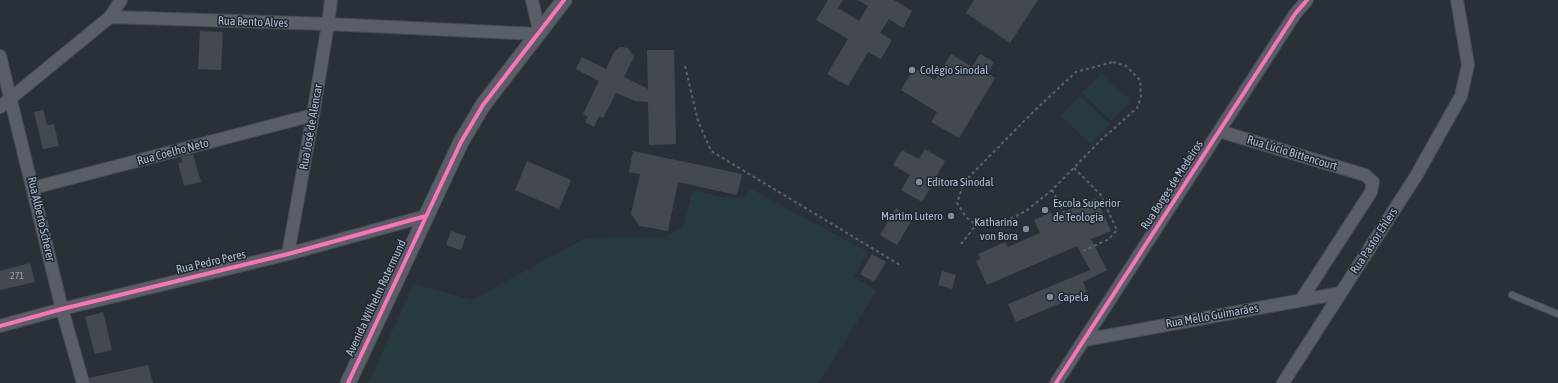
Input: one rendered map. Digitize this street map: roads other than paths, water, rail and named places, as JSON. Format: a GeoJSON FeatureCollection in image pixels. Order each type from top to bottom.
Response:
{"type":"FeatureCollection","features":[{"type":"Feature","properties":{"kind":"street"},"geometry":{"type":"LineString","coordinates":[[0,107],[110,18],[121,0]]}},
{"type":"Feature","properties":{"kind":"street","name":"Rua José de Alencar"},"geometry":{"type":"LineString","coordinates":[[288,254],[313,115],[331,0]]}},
{"type":"Feature","properties":{"kind":"street"},"geometry":{"type":"LineString","coordinates":[[532,0],[538,32]]}},
{"type":"Feature","properties":{"kind":"street","name":"Avenida Wilhelm Rotermund"},"geometry":{"type":"LineString","coordinates":[[348,383],[461,142],[483,105],[564,0]]}},
{"type":"Feature","properties":{"kind":"street","name":"Rua Borges de Medeiros"},"geometry":{"type":"LineString","coordinates":[[1056,383],[1295,14],[1307,0]]}},
{"type":"Feature","properties":{"kind":"street","name":"Rua Pastor Ehlers"},"geometry":{"type":"LineString","coordinates":[[1282,383],[1416,176],[1461,96],[1468,65],[1457,0]]}},
{"type":"Feature","properties":{"kind":"street","name":"Rua Bento Alves"},"geometry":{"type":"LineString","coordinates":[[110,18],[538,32]]}},
{"type":"Feature","properties":{"kind":"street","name":"Rua Alberto Scherer"},"geometry":{"type":"LineString","coordinates":[[0,56],[62,309],[83,383]]}},
{"type":"Feature","properties":{"kind":"street","name":"Rua Coelho Neto"},"geometry":{"type":"LineString","coordinates":[[33,188],[313,115]]}},
{"type":"Feature","properties":{"kind":"street","name":"Rua Lúcio Bittencourt"},"geometry":{"type":"LineString","coordinates":[[1219,131],[1365,175],[1373,182],[1371,192],[1301,300]]}},
{"type":"Feature","properties":{"kind":"street","name":"Rua Pedro Peres"},"geometry":{"type":"LineString","coordinates":[[0,326],[62,309],[288,254],[426,216]]}},
{"type":"Feature","properties":{"kind":"street","name":"Rua Mello Guimarães"},"geometry":{"type":"LineString","coordinates":[[1084,340],[1341,293]]}},
{"type":"Feature","properties":{"kind":"lane"},"geometry":{"type":"LineString","coordinates":[[1512,295],[1558,314]]}},
{"type":"Feature","properties":{"kind":"place","name":"Colégio Sinodal"},"geometry":{"type":"Point","coordinates":[912,70]}},
{"type":"Feature","properties":{"kind":"place","name":"Editora Sinodal"},"geometry":{"type":"Point","coordinates":[919,182]}},
{"type":"Feature","properties":{"kind":"place","name":"Escola Superior de Teologia"},"geometry":{"type":"Point","coordinates":[1045,210]}},
{"type":"Feature","properties":{"kind":"place","name":"Martim Lutero"},"geometry":{"type":"Point","coordinates":[951,216]}},
{"type":"Feature","properties":{"kind":"place","name":"Katharina von Bora"},"geometry":{"type":"Point","coordinates":[1026,229]}},
{"type":"Feature","properties":{"kind":"place","name":"Capela"},"geometry":{"type":"Point","coordinates":[1050,297]}}]}
